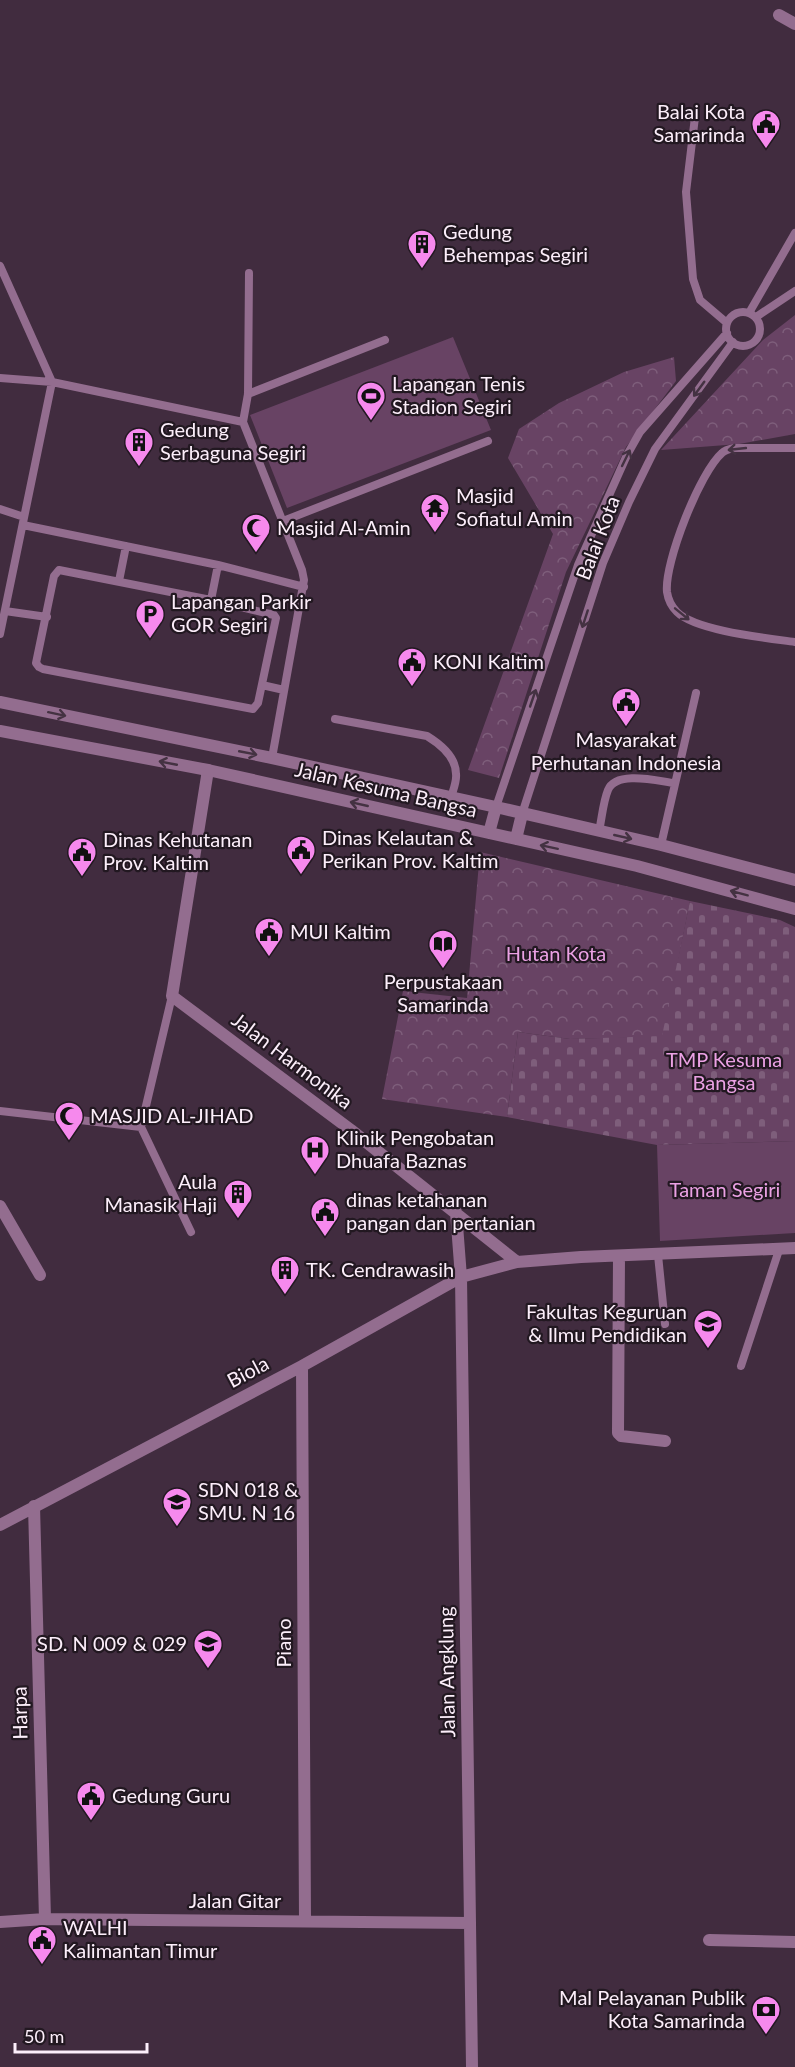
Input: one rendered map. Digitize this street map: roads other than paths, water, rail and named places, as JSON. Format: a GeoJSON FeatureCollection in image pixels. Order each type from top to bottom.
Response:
{"type":"FeatureCollection","features":[{"type":"Feature","properties":{"kind":"street"},"geometry":{"type":"LineString","coordinates":[[779,15],[795,24]]}},
{"type":"Feature","properties":{"kind":"street","name":"Jalan Kesuma Bangsa"},"geometry":{"type":"LineString","coordinates":[[0,702],[496,807],[661,845],[795,880]]}},
{"type":"Feature","properties":{"kind":"street","name":"Jalan Kesuma Bangsa"},"geometry":{"type":"LineString","coordinates":[[0,731],[208,770],[637,866],[795,909]]}},
{"type":"Feature","properties":{"kind":"street"},"geometry":{"type":"LineString","coordinates":[[172,996],[208,770]]}},
{"type":"Feature","properties":{"kind":"street"},"geometry":{"type":"LineString","coordinates":[[489,833],[496,807]]}},
{"type":"Feature","properties":{"kind":"street"},"geometry":{"type":"LineString","coordinates":[[516,839],[522,814]]}},
{"type":"Feature","properties":{"kind":"street","name":"Jalan Harmonika"},"geometry":{"type":"LineString","coordinates":[[172,996],[351,1130],[517,1262]]}},
{"type":"Feature","properties":{"kind":"street"},"geometry":{"type":"LineString","coordinates":[[0,1206],[40,1275]]}},
{"type":"Feature","properties":{"kind":"street","name":"Jalan Angklung"},"geometry":{"type":"LineString","coordinates":[[456,1212],[461,1277],[472,2067]]}},
{"type":"Feature","properties":{"kind":"street"},"geometry":{"type":"LineString","coordinates":[[517,1262],[795,1248]]}},
{"type":"Feature","properties":{"kind":"street"},"geometry":{"type":"LineString","coordinates":[[619,1256],[618,1433],[621,1436],[664,1441]]}},
{"type":"Feature","properties":{"kind":"street","name":"Biola"},"geometry":{"type":"LineString","coordinates":[[0,1525],[302,1366],[461,1277],[517,1262]]}},
{"type":"Feature","properties":{"kind":"street","name":"Piano"},"geometry":{"type":"LineString","coordinates":[[302,1366],[305,1920]]}},
{"type":"Feature","properties":{"kind":"street","name":"Harpa"},"geometry":{"type":"LineString","coordinates":[[34,1506],[45,1919]]}},
{"type":"Feature","properties":{"kind":"street","name":"Jalan Gitar"},"geometry":{"type":"LineString","coordinates":[[0,1922],[45,1919],[470,1923]]}},
{"type":"Feature","properties":{"kind":"street"},"geometry":{"type":"LineString","coordinates":[[709,1940],[795,1942]]}},
{"type":"Feature","properties":{"kind":"lane"},"geometry":{"type":"LineString","coordinates":[[695,117],[686,192],[693,279],[700,300],[730,320]]}},
{"type":"Feature","properties":{"kind":"lane"},"geometry":{"type":"LineString","coordinates":[[753,315],[795,233]]}},
{"type":"Feature","properties":{"kind":"lane"},"geometry":{"type":"LineString","coordinates":[[0,266],[52,382],[0,633]]}},
{"type":"Feature","properties":{"kind":"lane"},"geometry":{"type":"LineString","coordinates":[[249,273],[248,394],[243,422],[303,570],[304,587],[272,758]]}},
{"type":"Feature","properties":{"kind":"lane"},"geometry":{"type":"LineString","coordinates":[[753,315],[760,330],[754,342],[741,346],[733,342],[727,333],[730,320],[740,312],[753,315],[795,291]]}},
{"type":"Feature","properties":{"kind":"lane","name":"Balai Kota"},"geometry":{"type":"LineString","coordinates":[[496,807],[578,565],[627,455],[640,432],[727,333]]}},
{"type":"Feature","properties":{"kind":"lane"},"geometry":{"type":"LineString","coordinates":[[248,394],[385,340]]}},
{"type":"Feature","properties":{"kind":"lane","name":"Balai Kota"},"geometry":{"type":"LineString","coordinates":[[522,814],[603,563],[629,502],[655,449],[733,342]]}},
{"type":"Feature","properties":{"kind":"lane"},"geometry":{"type":"LineString","coordinates":[[0,378],[52,382],[243,422]]}},
{"type":"Feature","properties":{"kind":"lane"},"geometry":{"type":"LineString","coordinates":[[283,521],[488,441]]}},
{"type":"Feature","properties":{"kind":"lane"},"geometry":{"type":"LineString","coordinates":[[795,448],[734,448],[725,451],[717,458],[706,473],[680,532],[672,557],[667,592],[673,607],[686,620],[729,632],[795,642]]}},
{"type":"Feature","properties":{"kind":"lane"},"geometry":{"type":"LineString","coordinates":[[0,509],[23,521],[304,587]]}},
{"type":"Feature","properties":{"kind":"lane"},"geometry":{"type":"LineString","coordinates":[[119,581],[126,546]]}},
{"type":"Feature","properties":{"kind":"lane"},"geometry":{"type":"LineString","coordinates":[[211,600],[218,565]]}},
{"type":"Feature","properties":{"kind":"lane"},"geometry":{"type":"LineString","coordinates":[[59,570],[119,581],[274,615],[276,618],[257,706],[249,710],[39,668],[36,663],[54,576],[59,570]]}},
{"type":"Feature","properties":{"kind":"lane"},"geometry":{"type":"LineString","coordinates":[[5,611],[46,617]]}},
{"type":"Feature","properties":{"kind":"lane"},"geometry":{"type":"LineString","coordinates":[[262,686],[284,690]]}},
{"type":"Feature","properties":{"kind":"lane"},"geometry":{"type":"LineString","coordinates":[[661,845],[696,693]]}},
{"type":"Feature","properties":{"kind":"lane"},"geometry":{"type":"LineString","coordinates":[[335,719],[427,736],[437,742],[444,748],[455,768],[451,798]]}},
{"type":"Feature","properties":{"kind":"lane"},"geometry":{"type":"LineString","coordinates":[[599,831],[607,793],[612,784],[622,779],[637,778],[674,783]]}},
{"type":"Feature","properties":{"kind":"lane"},"geometry":{"type":"LineString","coordinates":[[172,996],[141,1127],[191,1232]]}},
{"type":"Feature","properties":{"kind":"lane"},"geometry":{"type":"LineString","coordinates":[[0,1111],[141,1127]]}},
{"type":"Feature","properties":{"kind":"lane"},"geometry":{"type":"LineString","coordinates":[[741,1366],[779,1250]]}},
{"type":"Feature","properties":{"kind":"lane"},"geometry":{"type":"LineString","coordinates":[[657,1255],[664,1324]]}},
{"type":"Feature","properties":{"kind":"place","name":"Balai Kota Samarinda"},"geometry":{"type":"Point","coordinates":[766,150]}},
{"type":"Feature","properties":{"kind":"place","name":"Gedung Behempas Segiri"},"geometry":{"type":"Point","coordinates":[422,270]}},
{"type":"Feature","properties":{"kind":"place","name":"Lapangan Tenis Stadion Segiri"},"geometry":{"type":"Point","coordinates":[371,422]}},
{"type":"Feature","properties":{"kind":"place","name":"Gedung Serbaguna Segiri"},"geometry":{"type":"Point","coordinates":[139,468]}},
{"type":"Feature","properties":{"kind":"place","name":"Masjid Sofiatul Amin"},"geometry":{"type":"Point","coordinates":[435,534]}},
{"type":"Feature","properties":{"kind":"place","name":"Masjid Al-Amin"},"geometry":{"type":"Point","coordinates":[256,554]}},
{"type":"Feature","properties":{"kind":"place","name":"Lapangan Parkir GOR Segiri"},"geometry":{"type":"Point","coordinates":[150,640]}},
{"type":"Feature","properties":{"kind":"place","name":"KONI Kaltim"},"geometry":{"type":"Point","coordinates":[412,688]}},
{"type":"Feature","properties":{"kind":"place","name":"Masyarakat Perhutanan Indonesia"},"geometry":{"type":"Point","coordinates":[626,728]}},
{"type":"Feature","properties":{"kind":"place","name":"Dinas Kelautan & Perikan Prov. Kaltim"},"geometry":{"type":"Point","coordinates":[301,876]}},
{"type":"Feature","properties":{"kind":"place","name":"Dinas Kehutanan Prov. Kaltim"},"geometry":{"type":"Point","coordinates":[82,878]}},
{"type":"Feature","properties":{"kind":"place","name":"MUI Kaltim"},"geometry":{"type":"Point","coordinates":[269,958]}},
{"type":"Feature","properties":{"kind":"place","name":"Perpustakaan Samarinda"},"geometry":{"type":"Point","coordinates":[443,970]}},
{"type":"Feature","properties":{"kind":"place","name":"MASJID AL-JIHAD"},"geometry":{"type":"Point","coordinates":[69,1142]}},
{"type":"Feature","properties":{"kind":"place","name":"Klinik Pengobatan Dhuafa Baznas"},"geometry":{"type":"Point","coordinates":[315,1176]}},
{"type":"Feature","properties":{"kind":"place","name":"Aula Manasik Haji"},"geometry":{"type":"Point","coordinates":[238,1220]}},
{"type":"Feature","properties":{"kind":"place","name":"dinas ketahanan pangan dan pertanian"},"geometry":{"type":"Point","coordinates":[325,1238]}},
{"type":"Feature","properties":{"kind":"place","name":"TK. Cendrawasih"},"geometry":{"type":"Point","coordinates":[285,1296]}},
{"type":"Feature","properties":{"kind":"place","name":"Fakultas Keguruan & Ilmu Pendidikan"},"geometry":{"type":"Point","coordinates":[708,1350]}},
{"type":"Feature","properties":{"kind":"place","name":"SDN 018 & SMU. N 16"},"geometry":{"type":"Point","coordinates":[177,1528]}},
{"type":"Feature","properties":{"kind":"place","name":"SD. N 009 & 029"},"geometry":{"type":"Point","coordinates":[208,1670]}},
{"type":"Feature","properties":{"kind":"place","name":"Gedung Guru"},"geometry":{"type":"Point","coordinates":[91,1822]}},
{"type":"Feature","properties":{"kind":"place","name":"WALHI Kalimantan Timur"},"geometry":{"type":"Point","coordinates":[42,1966]}},
{"type":"Feature","properties":{"kind":"place","name":"Mal Pelayanan Publik Kota Samarinda"},"geometry":{"type":"Point","coordinates":[766,2036]}},
{"type":"Feature","properties":{"kind":"park label","name":"Hutan Kota"},"geometry":{"type":"Point","coordinates":[556,954]}},
{"type":"Feature","properties":{"kind":"park label","name":"TMP Kesuma Bangsa"},"geometry":{"type":"Point","coordinates":[724,1072]}},
{"type":"Feature","properties":{"kind":"park label","name":"Taman Segiri"},"geometry":{"type":"Point","coordinates":[725,1190]}}]}
